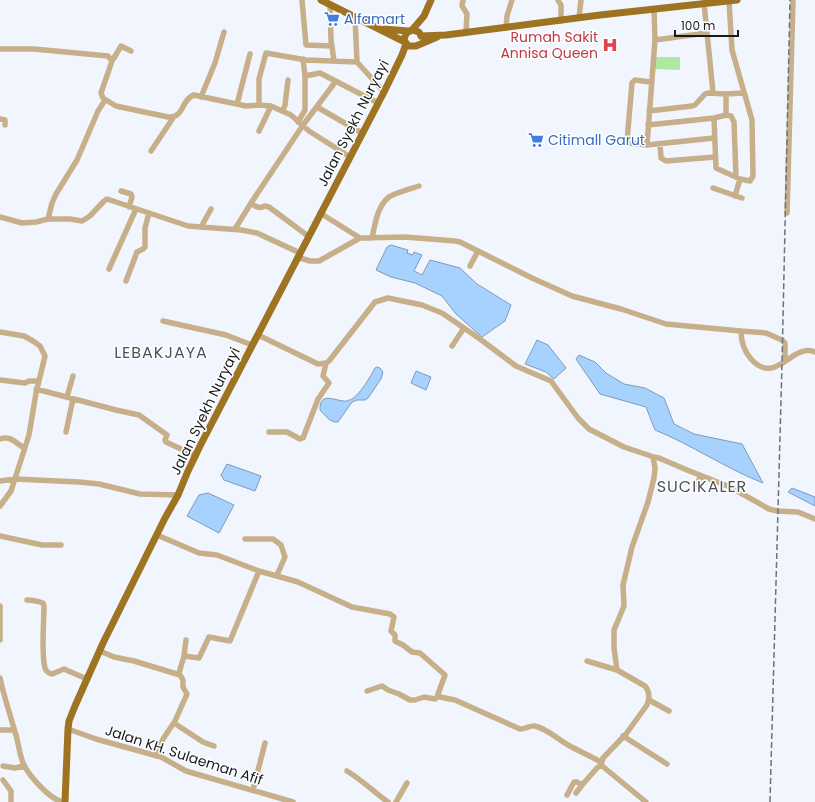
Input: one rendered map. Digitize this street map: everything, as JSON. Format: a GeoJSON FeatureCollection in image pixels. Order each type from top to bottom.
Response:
{"type":"FeatureCollection","features":[{"type":"Feature","properties":{"kind":"main road"},"geometry":{"type":"LineString","coordinates":[[321,0],[334,4],[355,17],[411,44],[438,36]]}},
{"type":"Feature","properties":{"kind":"main road"},"geometry":{"type":"LineString","coordinates":[[411,44],[421,41],[424,16],[432,0]]}},
{"type":"Feature","properties":{"kind":"main road"},"geometry":{"type":"LineString","coordinates":[[421,36],[438,36],[561,20],[738,0]]}},
{"type":"Feature","properties":{"kind":"main road"},"geometry":{"type":"LineString","coordinates":[[411,44],[404,37],[424,16]]}},
{"type":"Feature","properties":{"kind":"main road"},"geometry":{"type":"LineString","coordinates":[[380,29],[417,30],[421,36]]}},
{"type":"Feature","properties":{"kind":"main road","name":"Jalan Syekh Nuryayi"},"geometry":{"type":"LineString","coordinates":[[65,802],[68,729],[71,714],[156,535],[178,495],[252,345],[402,55],[411,44]]}},
{"type":"Feature","properties":{"kind":"street"},"geometry":{"type":"LineString","coordinates":[[302,0],[306,45],[332,46]]}},
{"type":"Feature","properties":{"kind":"street"},"geometry":{"type":"LineString","coordinates":[[463,0],[462,6],[467,14],[466,32]]}},
{"type":"Feature","properties":{"kind":"street"},"geometry":{"type":"LineString","coordinates":[[506,27],[507,16],[512,0]]}},
{"type":"Feature","properties":{"kind":"street"},"geometry":{"type":"LineString","coordinates":[[558,0],[561,5],[561,20]]}},
{"type":"Feature","properties":{"kind":"street"},"geometry":{"type":"LineString","coordinates":[[579,18],[581,0]]}},
{"type":"Feature","properties":{"kind":"street"},"geometry":{"type":"LineString","coordinates":[[787,213],[793,0]]}},
{"type":"Feature","properties":{"kind":"street"},"geometry":{"type":"LineString","coordinates":[[714,118],[716,168],[738,178],[750,181],[753,176],[752,120],[743,93],[732,50],[729,1]]}},
{"type":"Feature","properties":{"kind":"street"},"geometry":{"type":"LineString","coordinates":[[704,3],[708,33],[712,92]]}},
{"type":"Feature","properties":{"kind":"street"},"geometry":{"type":"LineString","coordinates":[[334,4],[332,46],[334,61]]}},
{"type":"Feature","properties":{"kind":"street"},"geometry":{"type":"LineString","coordinates":[[647,145],[655,40],[654,9]]}},
{"type":"Feature","properties":{"kind":"street"},"geometry":{"type":"LineString","coordinates":[[355,17],[357,62],[384,92]]}},
{"type":"Feature","properties":{"kind":"street"},"geometry":{"type":"LineString","coordinates":[[201,97],[215,63],[224,32]]}},
{"type":"Feature","properties":{"kind":"street"},"geometry":{"type":"LineString","coordinates":[[655,40],[708,33]]}},
{"type":"Feature","properties":{"kind":"street"},"geometry":{"type":"LineString","coordinates":[[131,51],[121,46],[112,60],[101,93],[103,98],[116,106],[173,118]]}},
{"type":"Feature","properties":{"kind":"street"},"geometry":{"type":"LineString","coordinates":[[0,49],[34,49],[108,56],[112,60]]}},
{"type":"Feature","properties":{"kind":"street"},"geometry":{"type":"LineString","coordinates":[[259,105],[260,79],[266,53],[303,59],[357,62]]}},
{"type":"Feature","properties":{"kind":"street"},"geometry":{"type":"LineString","coordinates":[[237,104],[250,54]]}},
{"type":"Feature","properties":{"kind":"street"},"geometry":{"type":"LineString","coordinates":[[301,124],[305,110],[305,76],[303,59]]}},
{"type":"Feature","properties":{"kind":"street"},"geometry":{"type":"LineString","coordinates":[[305,76],[320,73],[378,102]]}},
{"type":"Feature","properties":{"kind":"street"},"geometry":{"type":"LineString","coordinates":[[283,110],[288,80]]}},
{"type":"Feature","properties":{"kind":"street"},"geometry":{"type":"LineString","coordinates":[[651,82],[634,80],[632,84],[626,139],[628,143],[647,145],[714,138]]}},
{"type":"Feature","properties":{"kind":"street"},"geometry":{"type":"LineString","coordinates":[[234,229],[301,124],[317,107],[336,81]]}},
{"type":"Feature","properties":{"kind":"street"},"geometry":{"type":"LineString","coordinates":[[649,111],[692,106],[695,105],[705,94],[712,92],[726,94],[743,93]]}},
{"type":"Feature","properties":{"kind":"street"},"geometry":{"type":"LineString","coordinates":[[726,94],[726,115]]}},
{"type":"Feature","properties":{"kind":"street"},"geometry":{"type":"LineString","coordinates":[[151,151],[173,118],[179,113],[191,96],[194,95],[248,106],[271,106],[283,110],[309,131],[350,156]]}},
{"type":"Feature","properties":{"kind":"street"},"geometry":{"type":"LineString","coordinates":[[48,219],[56,194],[77,160],[98,111],[105,100]]}},
{"type":"Feature","properties":{"kind":"street"},"geometry":{"type":"LineString","coordinates":[[259,131],[271,106]]}},
{"type":"Feature","properties":{"kind":"street"},"geometry":{"type":"LineString","coordinates":[[317,107],[362,133]]}},
{"type":"Feature","properties":{"kind":"street"},"geometry":{"type":"LineString","coordinates":[[648,125],[714,118],[726,115],[731,116],[734,122],[738,178],[735,196]]}},
{"type":"Feature","properties":{"kind":"street"},"geometry":{"type":"LineString","coordinates":[[0,119],[5,120],[5,125]]}},
{"type":"Feature","properties":{"kind":"street"},"geometry":{"type":"LineString","coordinates":[[660,144],[661,158],[666,161],[715,157]]}},
{"type":"Feature","properties":{"kind":"street"},"geometry":{"type":"LineString","coordinates":[[372,238],[378,217],[385,201],[392,196],[419,186]]}},
{"type":"Feature","properties":{"kind":"street"},"geometry":{"type":"LineString","coordinates":[[713,188],[742,198]]}},
{"type":"Feature","properties":{"kind":"street"},"geometry":{"type":"LineString","coordinates":[[121,191],[131,194],[132,197],[129,206]]}},
{"type":"Feature","properties":{"kind":"street"},"geometry":{"type":"LineString","coordinates":[[0,217],[22,223],[48,219],[70,219],[82,221],[90,216],[104,201],[107,200],[184,225],[244,230],[260,234],[298,255],[318,261],[360,238],[405,237],[456,241],[572,296],[621,309],[666,324],[766,333],[782,340],[784,343],[785,361]]}},
{"type":"Feature","properties":{"kind":"street"},"geometry":{"type":"LineString","coordinates":[[251,203],[258,208],[265,206],[269,207],[308,236]]}},
{"type":"Feature","properties":{"kind":"street"},"geometry":{"type":"LineString","coordinates":[[109,269],[136,209]]}},
{"type":"Feature","properties":{"kind":"street"},"geometry":{"type":"LineString","coordinates":[[201,227],[211,209]]}},
{"type":"Feature","properties":{"kind":"street"},"geometry":{"type":"LineString","coordinates":[[320,213],[360,238]]}},
{"type":"Feature","properties":{"kind":"street"},"geometry":{"type":"LineString","coordinates":[[126,281],[137,252],[145,247],[145,228],[149,214]]}},
{"type":"Feature","properties":{"kind":"street"},"geometry":{"type":"LineString","coordinates":[[470,266],[478,251]]}},
{"type":"Feature","properties":{"kind":"street"},"geometry":{"type":"LineString","coordinates":[[269,432],[287,432],[300,439],[303,438],[318,399],[329,383],[323,376],[326,364],[371,305],[384,299],[422,305],[442,313],[516,366],[551,382],[578,418],[589,428],[624,447],[659,458],[730,487],[769,509],[798,512],[815,519]]}},
{"type":"Feature","properties":{"kind":"street"},"geometry":{"type":"LineString","coordinates":[[163,321],[183,324],[226,335],[252,345]]}},
{"type":"Feature","properties":{"kind":"street"},"geometry":{"type":"LineString","coordinates":[[452,346],[464,328]]}},
{"type":"Feature","properties":{"kind":"street"},"geometry":{"type":"LineString","coordinates":[[741,331],[745,352],[756,365],[770,369],[802,351],[808,350],[815,352]]}},
{"type":"Feature","properties":{"kind":"street"},"geometry":{"type":"LineString","coordinates":[[0,332],[24,336],[40,346],[45,356],[36,389],[29,434],[11,491],[0,506]]}},
{"type":"Feature","properties":{"kind":"street"},"geometry":{"type":"LineString","coordinates":[[258,335],[318,364],[326,364]]}},
{"type":"Feature","properties":{"kind":"street"},"geometry":{"type":"LineString","coordinates":[[67,397],[72,376]]}},
{"type":"Feature","properties":{"kind":"street"},"geometry":{"type":"LineString","coordinates":[[0,380],[25,383],[29,381],[38,381]]}},
{"type":"Feature","properties":{"kind":"street"},"geometry":{"type":"LineString","coordinates":[[36,389],[139,415],[167,435],[166,442],[196,456]]}},
{"type":"Feature","properties":{"kind":"street"},"geometry":{"type":"LineString","coordinates":[[66,432],[73,399]]}},
{"type":"Feature","properties":{"kind":"street"},"geometry":{"type":"LineString","coordinates":[[0,439],[4,437],[9,438],[24,448]]}},
{"type":"Feature","properties":{"kind":"street"},"geometry":{"type":"LineString","coordinates":[[618,670],[614,648],[614,630],[624,606],[623,585],[632,547],[648,502],[654,478],[655,468],[653,457]]}},
{"type":"Feature","properties":{"kind":"street"},"geometry":{"type":"LineString","coordinates":[[696,484],[701,476]]}},
{"type":"Feature","properties":{"kind":"street"},"geometry":{"type":"LineString","coordinates":[[0,481],[15,479],[79,482],[99,484],[140,494],[178,495]]}},
{"type":"Feature","properties":{"kind":"street"},"geometry":{"type":"LineString","coordinates":[[156,535],[199,553],[217,555],[259,571],[277,575],[352,607],[386,613],[393,616],[394,619],[391,631],[396,635],[395,642],[403,645],[412,652],[420,653],[445,675],[439,688],[438,696]]}},
{"type":"Feature","properties":{"kind":"street"},"geometry":{"type":"LineString","coordinates":[[0,536],[42,545],[61,545]]}},
{"type":"Feature","properties":{"kind":"street"},"geometry":{"type":"LineString","coordinates":[[245,539],[273,539],[281,545],[285,557],[277,575]]}},
{"type":"Feature","properties":{"kind":"street"},"geometry":{"type":"LineString","coordinates":[[184,656],[199,658],[209,637],[229,641],[231,640],[259,571]]}},
{"type":"Feature","properties":{"kind":"street"},"geometry":{"type":"LineString","coordinates":[[27,600],[35,600],[44,606],[44,658],[45,669],[47,672],[55,674],[63,669],[87,679]]}},
{"type":"Feature","properties":{"kind":"street"},"geometry":{"type":"LineString","coordinates":[[0,606],[0,640]]}},
{"type":"Feature","properties":{"kind":"street"},"geometry":{"type":"LineString","coordinates":[[156,756],[163,739],[174,723],[187,694],[183,687],[183,680],[179,673],[184,656],[186,640]]}},
{"type":"Feature","properties":{"kind":"street"},"geometry":{"type":"LineString","coordinates":[[100,651],[180,675]]}},
{"type":"Feature","properties":{"kind":"street"},"geometry":{"type":"LineString","coordinates":[[576,793],[623,736],[647,705],[649,700],[648,689],[646,686],[618,670],[586,661]]}},
{"type":"Feature","properties":{"kind":"street"},"geometry":{"type":"LineString","coordinates":[[0,678],[22,767],[42,788],[56,800],[62,802]]}},
{"type":"Feature","properties":{"kind":"street"},"geometry":{"type":"LineString","coordinates":[[367,691],[382,686],[412,700],[424,698],[435,699],[438,696],[455,700],[520,729],[526,729],[533,725],[536,726],[555,735],[566,744],[601,764],[646,802]]}},
{"type":"Feature","properties":{"kind":"street"},"geometry":{"type":"LineString","coordinates":[[649,700],[669,711]]}},
{"type":"Feature","properties":{"kind":"street"},"geometry":{"type":"LineString","coordinates":[[174,723],[203,742],[214,746]]}},
{"type":"Feature","properties":{"kind":"street","name":"Jalan KH. Sulaeman Afif"},"geometry":{"type":"LineString","coordinates":[[68,729],[161,757],[186,771],[293,802]]}},
{"type":"Feature","properties":{"kind":"street"},"geometry":{"type":"LineString","coordinates":[[0,730],[13,730]]}},
{"type":"Feature","properties":{"kind":"street"},"geometry":{"type":"LineString","coordinates":[[623,736],[667,764]]}},
{"type":"Feature","properties":{"kind":"street"},"geometry":{"type":"LineString","coordinates":[[253,790],[265,743]]}},
{"type":"Feature","properties":{"kind":"street"},"geometry":{"type":"LineString","coordinates":[[3,766],[22,767]]}},
{"type":"Feature","properties":{"kind":"street"},"geometry":{"type":"LineString","coordinates":[[347,771],[362,780],[388,802]]}},
{"type":"Feature","properties":{"kind":"street"},"geometry":{"type":"LineString","coordinates":[[3,780],[11,791],[11,802]]}},
{"type":"Feature","properties":{"kind":"street"},"geometry":{"type":"LineString","coordinates":[[567,795],[574,782],[582,785]]}},
{"type":"Feature","properties":{"kind":"street"},"geometry":{"type":"LineString","coordinates":[[396,802],[407,783]]}},
{"type":"Feature","properties":{"kind":"green space"},"geometry":{"type":"Polygon","coordinates":[[[655,57],[680,57],[680,70],[655,69],[655,57]]]}},
{"type":"Feature","properties":{"kind":"water"},"geometry":{"type":"Polygon","coordinates":[[[391,245],[408,250],[407,253],[413,255],[414,252],[422,255],[414,271],[422,275],[430,260],[460,268],[477,284],[511,305],[505,321],[482,337],[456,314],[442,296],[415,283],[391,277],[376,270],[387,247],[391,245]]]}},
{"type":"Feature","properties":{"kind":"water"},"geometry":{"type":"Polygon","coordinates":[[[537,340],[548,345],[566,368],[554,379],[546,372],[525,364],[537,340]]]}},
{"type":"Feature","properties":{"kind":"water"},"geometry":{"type":"Polygon","coordinates":[[[579,355],[595,362],[606,373],[624,384],[645,388],[664,398],[674,424],[694,434],[742,444],[763,483],[655,430],[646,407],[600,394],[576,359],[579,355]]]}},
{"type":"Feature","properties":{"kind":"water"},"geometry":{"type":"Polygon","coordinates":[[[377,367],[383,372],[381,379],[368,398],[365,400],[357,400],[352,402],[338,422],[330,420],[320,410],[322,400],[329,398],[346,401],[355,397],[377,367]]]}},
{"type":"Feature","properties":{"kind":"water"},"geometry":{"type":"Polygon","coordinates":[[[416,371],[431,377],[426,390],[411,383],[416,371]]]}},
{"type":"Feature","properties":{"kind":"water"},"geometry":{"type":"Polygon","coordinates":[[[227,464],[261,476],[255,491],[224,480],[221,475],[227,464]]]}},
{"type":"Feature","properties":{"kind":"water"},"geometry":{"type":"Polygon","coordinates":[[[792,488],[815,497],[815,506],[788,492],[792,488]]]}},
{"type":"Feature","properties":{"kind":"water"},"geometry":{"type":"Polygon","coordinates":[[[208,493],[234,505],[219,533],[187,516],[199,495],[208,493]]]}},
{"type":"Feature","properties":{"kind":"railway"},"geometry":{"type":"LineString","coordinates":[[770,802],[790,0]]}},
{"type":"Feature","properties":{"kind":"place","name":"Alfamart"},"geometry":{"type":"Point","coordinates":[332,19]}},
{"type":"Feature","properties":{"kind":"place","name":"Rumah Sakit Annisa Queen"},"geometry":{"type":"Point","coordinates":[610,45]}},
{"type":"Feature","properties":{"kind":"place","name":"Citimall Garut"},"geometry":{"type":"Point","coordinates":[536,140]}},
{"type":"Feature","properties":{"kind":"district","name":"LEBAKJAYA"},"geometry":{"type":"Point","coordinates":[161,352]}},
{"type":"Feature","properties":{"kind":"district","name":"SUCIKALER"},"geometry":{"type":"Point","coordinates":[702,486]}}]}
